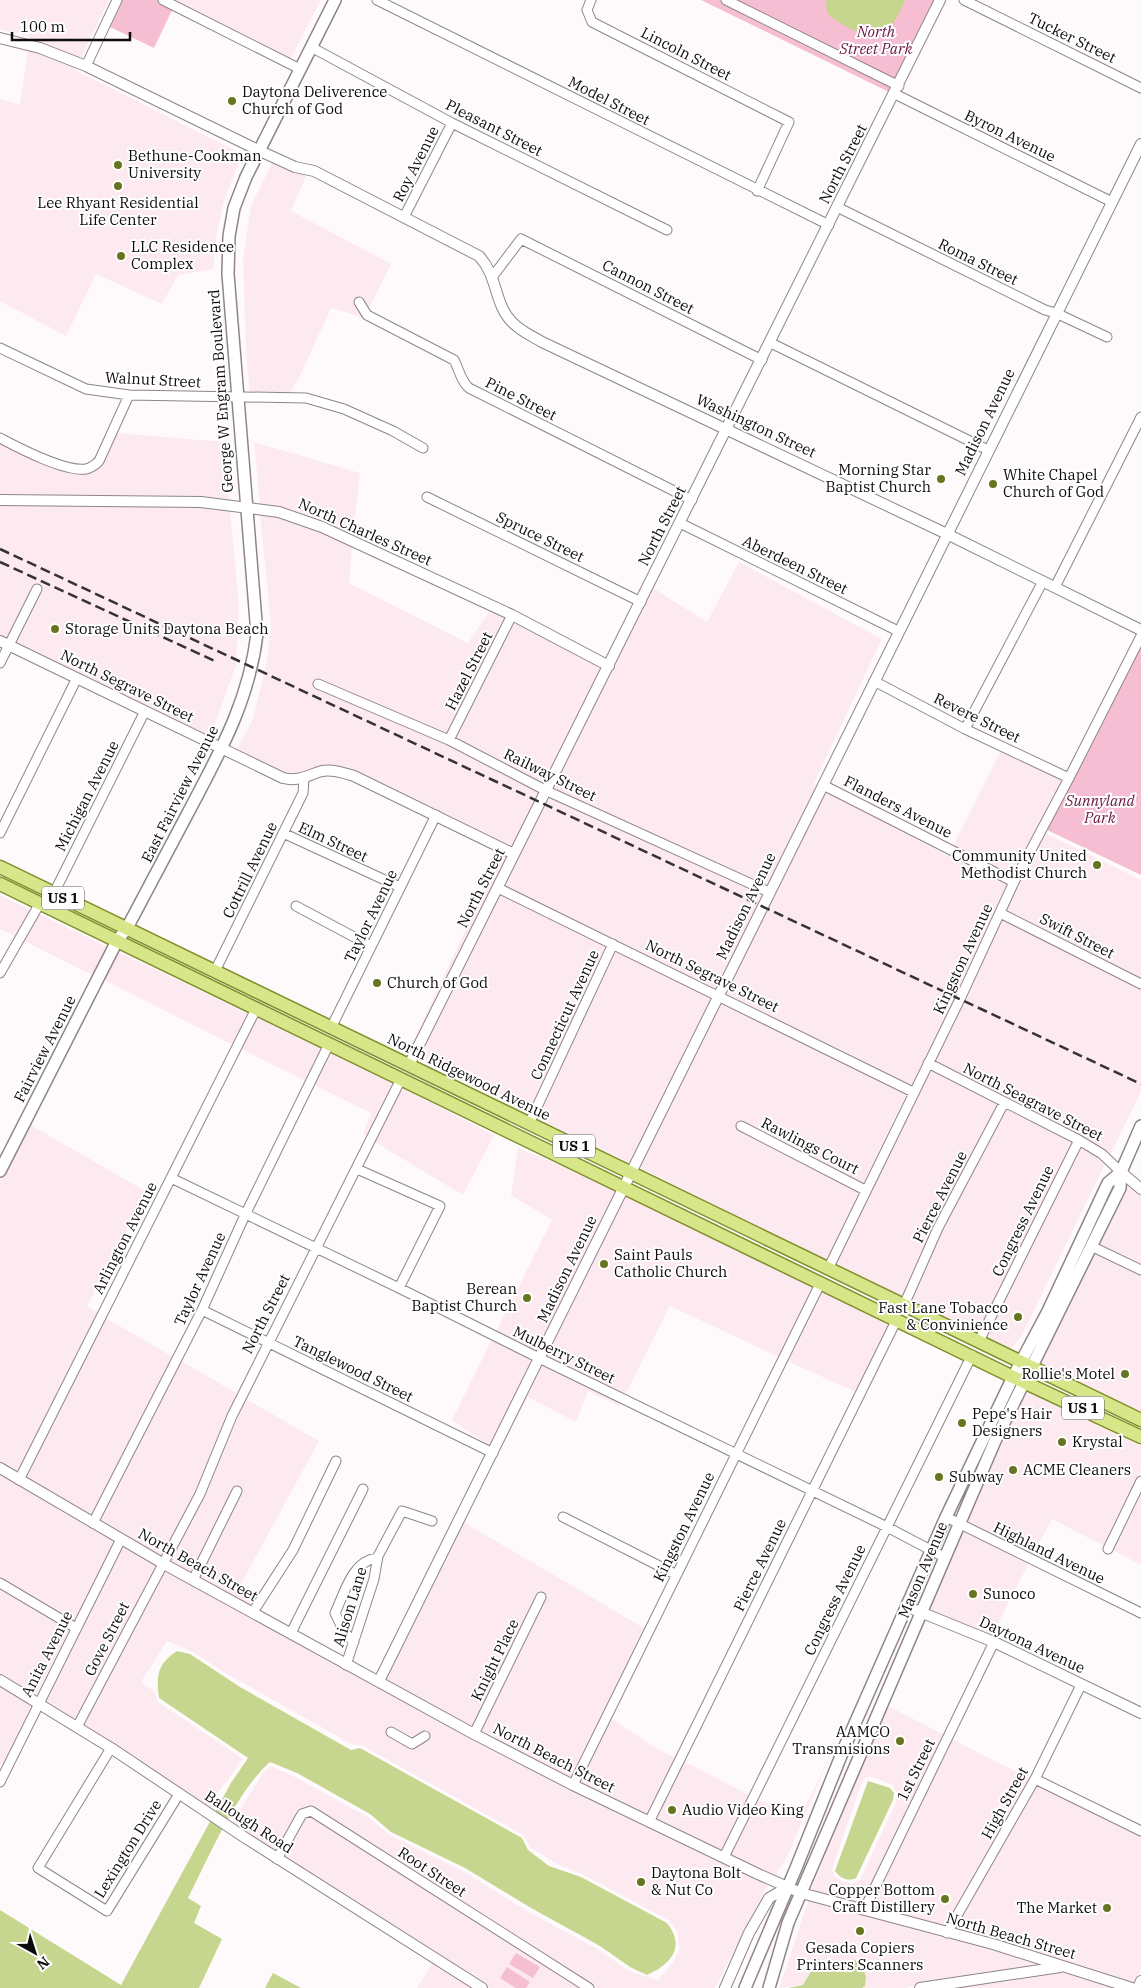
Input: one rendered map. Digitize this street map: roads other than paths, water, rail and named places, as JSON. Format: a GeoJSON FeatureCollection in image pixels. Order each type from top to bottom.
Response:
{"type":"FeatureCollection","features":[{"type":"Feature","properties":{"kind":"main road","name":"George W Engram Boulevard"},"geometry":{"type":"LineString","coordinates":[[254,653],[257,634],[245,507],[228,274],[229,236],[234,208],[246,177],[335,0]]}},
{"type":"Feature","properties":{"kind":"main road","name":"East Fairview Avenue"},"geometry":{"type":"LineString","coordinates":[[117,941],[127,928],[222,749],[241,706],[254,653]]}},
{"type":"Feature","properties":{"kind":"main road","name":"North Ridgewood Avenue"},"geometry":{"type":"LineString","coordinates":[[0,867],[1141,1420]]}},
{"type":"Feature","properties":{"kind":"main road","name":"North Ridgewood Avenue"},"geometry":{"type":"LineString","coordinates":[[0,884],[1018,1379],[1141,1436]]}},
{"type":"Feature","properties":{"kind":"main road","name":"Fairview Avenue"},"geometry":{"type":"LineString","coordinates":[[0,1171],[117,941]]}},
{"type":"Feature","properties":{"kind":"main road"},"geometry":{"type":"LineString","coordinates":[[256,1009],[265,1004],[279,1003]]}},
{"type":"Feature","properties":{"kind":"main road","name":"Mason Avenue"},"geometry":{"type":"LineString","coordinates":[[745,1988],[845,1746],[908,1607],[946,1517],[1120,1188],[1121,1172],[1141,1126]]}},
{"type":"Feature","properties":{"kind":"main road","name":"Mason Avenue"},"geometry":{"type":"LineString","coordinates":[[1027,1365],[1108,1183],[1121,1172]]}},
{"type":"Feature","properties":{"kind":"main road","name":"Mason Avenue"},"geometry":{"type":"LineString","coordinates":[[769,1988],[788,1923],[959,1524],[1018,1379]]}},
{"type":"Feature","properties":{"kind":"street"},"geometry":{"type":"LineString","coordinates":[[86,66],[117,0]]}},
{"type":"Feature","properties":{"kind":"street"},"geometry":{"type":"LineString","coordinates":[[163,0],[300,69]]}},
{"type":"Feature","properties":{"kind":"street","name":"Model Street"},"geometry":{"type":"LineString","coordinates":[[377,0],[757,191],[829,225]]}},
{"type":"Feature","properties":{"kind":"street","name":"Lincoln Street"},"geometry":{"type":"LineString","coordinates":[[591,0],[587,10],[592,22],[789,122],[757,191]]}},
{"type":"Feature","properties":{"kind":"street","name":"Byron Avenue"},"geometry":{"type":"LineString","coordinates":[[726,0],[1112,202]]}},
{"type":"Feature","properties":{"kind":"street","name":"North Street"},"geometry":{"type":"LineString","coordinates":[[409,1065],[771,343],[940,0]]}},
{"type":"Feature","properties":{"kind":"street","name":"Tucker Street"},"geometry":{"type":"LineString","coordinates":[[964,0],[1141,88]]}},
{"type":"Feature","properties":{"kind":"street","name":"Washington Street"},"geometry":{"type":"LineString","coordinates":[[0,38],[40,48],[86,66],[260,151],[295,167],[314,171],[404,217],[479,256],[487,264],[493,276],[503,308],[511,321],[525,332],[947,534],[1141,630]]}},
{"type":"Feature","properties":{"kind":"street","name":"Pleasant Street"},"geometry":{"type":"LineString","coordinates":[[311,47],[452,123],[667,230]]}},
{"type":"Feature","properties":{"kind":"street","name":"Roy Avenue"},"geometry":{"type":"LineString","coordinates":[[404,217],[452,123]]}},
{"type":"Feature","properties":{"kind":"street","name":"Madison Avenue"},"geometry":{"type":"LineString","coordinates":[[379,1681],[898,631],[1141,146]]}},
{"type":"Feature","properties":{"kind":"street","name":"Roma Street"},"geometry":{"type":"LineString","coordinates":[[837,207],[1045,310],[1056,313],[1107,338]]}},
{"type":"Feature","properties":{"kind":"street","name":"Cannon Street"},"geometry":{"type":"LineString","coordinates":[[493,276],[521,239],[762,360]]}},
{"type":"Feature","properties":{"kind":"street","name":"Pine Street"},"geometry":{"type":"LineString","coordinates":[[359,302],[367,314],[454,360],[460,370],[461,381],[469,388],[692,500]]}},
{"type":"Feature","properties":{"kind":"street"},"geometry":{"type":"LineString","coordinates":[[771,343],[988,450]]}},
{"type":"Feature","properties":{"kind":"street","name":"Walnut Street"},"geometry":{"type":"LineString","coordinates":[[0,348],[86,389],[128,395],[306,398],[344,409],[424,448]]}},
{"type":"Feature","properties":{"kind":"street"},"geometry":{"type":"LineString","coordinates":[[0,438],[36,456],[77,468],[92,466],[99,461],[128,395]]}},
{"type":"Feature","properties":{"kind":"street"},"geometry":{"type":"LineString","coordinates":[[1056,587],[1141,417]]}},
{"type":"Feature","properties":{"kind":"street","name":"Spruce Street"},"geometry":{"type":"LineString","coordinates":[[427,497],[641,602]]}},
{"type":"Feature","properties":{"kind":"street","name":"North Charles Street"},"geometry":{"type":"LineString","coordinates":[[0,500],[201,502],[279,512],[322,527],[512,615],[609,666]]}},
{"type":"Feature","properties":{"kind":"street","name":"Aberdeen Street"},"geometry":{"type":"LineString","coordinates":[[680,523],[898,631]]}},
{"type":"Feature","properties":{"kind":"street"},"geometry":{"type":"LineString","coordinates":[[966,729],[1043,581]]}},
{"type":"Feature","properties":{"kind":"street"},"geometry":{"type":"LineString","coordinates":[[0,663],[4,643],[37,588]]}},
{"type":"Feature","properties":{"kind":"street","name":"Hazel Street"},"geometry":{"type":"LineString","coordinates":[[449,740],[512,615]]}},
{"type":"Feature","properties":{"kind":"street","name":"Kingston Avenue"},"geometry":{"type":"LineString","coordinates":[[828,1269],[1014,882],[1070,778],[1141,636]]}},
{"type":"Feature","properties":{"kind":"street","name":"North Segrave Street"},"geometry":{"type":"LineString","coordinates":[[4,643],[283,778],[293,780],[304,779],[324,771],[338,771],[354,776],[514,854]]}},
{"type":"Feature","properties":{"kind":"street"},"geometry":{"type":"LineString","coordinates":[[0,833],[77,678]]}},
{"type":"Feature","properties":{"kind":"street","name":"Revere Street"},"geometry":{"type":"LineString","coordinates":[[874,681],[966,729],[1070,778]]}},
{"type":"Feature","properties":{"kind":"street","name":"Railway Street"},"geometry":{"type":"LineString","coordinates":[[318,684],[449,740],[547,791],[769,892]]}},
{"type":"Feature","properties":{"kind":"street","name":"Michigan Avenue"},"geometry":{"type":"LineString","coordinates":[[54,893],[145,712]]}},
{"type":"Feature","properties":{"kind":"street","name":"Cottrill Avenue"},"geometry":{"type":"LineString","coordinates":[[215,971],[303,793],[304,779]]}},
{"type":"Feature","properties":{"kind":"street","name":"Flanders Avenue"},"geometry":{"type":"LineString","coordinates":[[823,785],[1014,882]]}},
{"type":"Feature","properties":{"kind":"street","name":"Taylor Avenue"},"geometry":{"type":"LineString","coordinates":[[331,1028],[436,816]]}},
{"type":"Feature","properties":{"kind":"street","name":"Elm Street"},"geometry":{"type":"LineString","coordinates":[[283,833],[400,888]]}},
{"type":"Feature","properties":{"kind":"street","name":"North Segrave Street"},"geometry":{"type":"LineString","coordinates":[[498,888],[913,1092]]}},
{"type":"Feature","properties":{"kind":"street"},"geometry":{"type":"LineString","coordinates":[[0,973],[40,904]]}},
{"type":"Feature","properties":{"kind":"street"},"geometry":{"type":"LineString","coordinates":[[296,906],[371,946]]}},
{"type":"Feature","properties":{"kind":"street","name":"Swift Street"},"geometry":{"type":"LineString","coordinates":[[1000,913],[1141,984]]}},
{"type":"Feature","properties":{"kind":"street","name":"Connecticut Avenue"},"geometry":{"type":"LineString","coordinates":[[529,1124],[613,944]]}},
{"type":"Feature","properties":{"kind":"street","name":"Arlington Avenue"},"geometry":{"type":"LineString","coordinates":[[19,1480],[256,1009]]}},
{"type":"Feature","properties":{"kind":"street","name":"Taylor Avenue"},"geometry":{"type":"LineString","coordinates":[[93,1523],[202,1310],[245,1214],[329,1044]]}},
{"type":"Feature","properties":{"kind":"street","name":"North Seagrave Street"},"geometry":{"type":"LineString","coordinates":[[928,1063],[1079,1140],[1102,1154],[1121,1172]]}},
{"type":"Feature","properties":{"kind":"street","name":"North Street"},"geometry":{"type":"LineString","coordinates":[[164,1564],[200,1494],[232,1416],[268,1342],[402,1079]]}},
{"type":"Feature","properties":{"kind":"street","name":"Pierce Avenue"},"geometry":{"type":"LineString","coordinates":[[904,1305],[938,1228],[1004,1102]]}},
{"type":"Feature","properties":{"kind":"street","name":"Rawlings Court"},"geometry":{"type":"LineString","coordinates":[[741,1126],[865,1190]]}},
{"type":"Feature","properties":{"kind":"street","name":"Congress Avenue"},"geometry":{"type":"LineString","coordinates":[[979,1341],[1079,1140]]}},
{"type":"Feature","properties":{"kind":"street"},"geometry":{"type":"LineString","coordinates":[[357,1169],[440,1206],[399,1288]]}},
{"type":"Feature","properties":{"kind":"street"},"geometry":{"type":"LineString","coordinates":[[1121,1172],[1141,1189]]}},
{"type":"Feature","properties":{"kind":"street","name":"Mulberry Street"},"geometry":{"type":"LineString","coordinates":[[171,1178],[812,1490],[944,1557]]}},
{"type":"Feature","properties":{"kind":"street"},"geometry":{"type":"LineString","coordinates":[[1091,1246],[1141,1270]]}},
{"type":"Feature","properties":{"kind":"street","name":"Kingston Avenue"},"geometry":{"type":"LineString","coordinates":[[573,1785],[675,1574],[821,1282]]}},
{"type":"Feature","properties":{"kind":"street","name":"Tanglewood Street"},"geometry":{"type":"LineString","coordinates":[[202,1310],[492,1453]]}},
{"type":"Feature","properties":{"kind":"street","name":"Pierce Avenue"},"geometry":{"type":"LineString","coordinates":[[649,1822],[897,1319]]}},
{"type":"Feature","properties":{"kind":"street","name":"Congress Avenue"},"geometry":{"type":"LineString","coordinates":[[724,1857],[972,1355]]}},
{"type":"Feature","properties":{"kind":"street"},"geometry":{"type":"LineString","coordinates":[[253,1612],[293,1550],[336,1461]]}},
{"type":"Feature","properties":{"kind":"street","name":"North Beach Street"},"geometry":{"type":"LineString","coordinates":[[0,1468],[164,1564],[474,1734],[649,1822],[801,1893],[993,1944],[1132,1988]]}},
{"type":"Feature","properties":{"kind":"street"},"geometry":{"type":"LineString","coordinates":[[1108,1550],[1141,1480]]}},
{"type":"Feature","properties":{"kind":"street"},"geometry":{"type":"LineString","coordinates":[[291,1633],[363,1489]]}},
{"type":"Feature","properties":{"kind":"street"},"geometry":{"type":"LineString","coordinates":[[193,1580],[237,1491]]}},
{"type":"Feature","properties":{"kind":"street","name":"Alison Lane"},"geometry":{"type":"LineString","coordinates":[[346,1665],[378,1556],[402,1511],[432,1521]]}},
{"type":"Feature","properties":{"kind":"street"},"geometry":{"type":"LineString","coordinates":[[563,1517],[675,1574]]}},
{"type":"Feature","properties":{"kind":"street","name":"Highland Avenue"},"geometry":{"type":"LineString","coordinates":[[946,1517],[1141,1614]]}},
{"type":"Feature","properties":{"kind":"street","name":"Anita Avenue"},"geometry":{"type":"LineString","coordinates":[[0,1782],[37,1703],[120,1539]]}},
{"type":"Feature","properties":{"kind":"street"},"geometry":{"type":"LineString","coordinates":[[354,1642],[344,1632],[335,1612],[357,1567],[367,1559],[378,1556]]}},
{"type":"Feature","properties":{"kind":"street","name":"Gove Street"},"geometry":{"type":"LineString","coordinates":[[77,1727],[156,1574],[164,1564]]}},
{"type":"Feature","properties":{"kind":"street"},"geometry":{"type":"LineString","coordinates":[[0,1583],[76,1628]]}},
{"type":"Feature","properties":{"kind":"street","name":"Knight Place"},"geometry":{"type":"LineString","coordinates":[[474,1734],[541,1597]]}},
{"type":"Feature","properties":{"kind":"street","name":"Daytona Avenue"},"geometry":{"type":"LineString","coordinates":[[908,1607],[994,1642],[1141,1713]]}},
{"type":"Feature","properties":{"kind":"street","name":"1st Street"},"geometry":{"type":"LineString","coordinates":[[864,1910],[994,1642]]}},
{"type":"Feature","properties":{"kind":"street","name":"Ballough Road"},"geometry":{"type":"LineString","coordinates":[[0,1680],[111,1748],[210,1815],[482,1988]]}},
{"type":"Feature","properties":{"kind":"street","name":"High Street"},"geometry":{"type":"LineString","coordinates":[[947,1933],[1035,1779],[1081,1685]]}},
{"type":"Feature","properties":{"kind":"street"},"geometry":{"type":"LineString","coordinates":[[391,1732],[412,1744],[425,1736]]}},
{"type":"Feature","properties":{"kind":"street","name":"Lexington Drive"},"geometry":{"type":"LineString","coordinates":[[111,1748],[38,1868],[107,1911],[178,1794]]}},
{"type":"Feature","properties":{"kind":"street"},"geometry":{"type":"LineString","coordinates":[[1035,1779],[1141,1831]]}},
{"type":"Feature","properties":{"kind":"street","name":"Root Street"},"geometry":{"type":"LineString","coordinates":[[277,1858],[302,1814],[311,1811],[589,1988]]}},
{"type":"Feature","properties":{"kind":"street"},"geometry":{"type":"LineString","coordinates":[[726,1985],[749,1933],[769,1898],[788,1887]]}},
{"type":"Feature","properties":{"kind":"street"},"geometry":{"type":"LineString","coordinates":[[920,1988],[1063,1967]]}},
{"type":"Feature","properties":{"kind":"street"},"geometry":{"type":"LineString","coordinates":[[1138,1988],[1141,1982]]}},
{"type":"Feature","properties":{"kind":"railway"},"geometry":{"type":"LineString","coordinates":[[0,549],[1141,1084]]}},
{"type":"Feature","properties":{"kind":"railway"},"geometry":{"type":"LineString","coordinates":[[0,562],[217,662]]}},
{"type":"Feature","properties":{"kind":"place","name":"Daytona Deliverence Church of God"},"geometry":{"type":"Point","coordinates":[232,101]}},
{"type":"Feature","properties":{"kind":"place","name":"Bethune-Cookman University"},"geometry":{"type":"Point","coordinates":[118,165]}},
{"type":"Feature","properties":{"kind":"place","name":"Lee Rhyant Residential Life Center"},"geometry":{"type":"Point","coordinates":[118,186]}},
{"type":"Feature","properties":{"kind":"place","name":"LLC Residence Complex"},"geometry":{"type":"Point","coordinates":[121,256]}},
{"type":"Feature","properties":{"kind":"place","name":"Morning Star Baptist Church"},"geometry":{"type":"Point","coordinates":[941,479]}},
{"type":"Feature","properties":{"kind":"place","name":"White Chapel Church of God"},"geometry":{"type":"Point","coordinates":[993,484]}},
{"type":"Feature","properties":{"kind":"place","name":"Storage Units Daytona Beach"},"geometry":{"type":"Point","coordinates":[55,629]}},
{"type":"Feature","properties":{"kind":"place","name":"Community United Methodist Church"},"geometry":{"type":"Point","coordinates":[1097,865]}},
{"type":"Feature","properties":{"kind":"place","name":"Church of God"},"geometry":{"type":"Point","coordinates":[377,983]}},
{"type":"Feature","properties":{"kind":"place","name":"Saint Pauls Catholic Church"},"geometry":{"type":"Point","coordinates":[604,1264]}},
{"type":"Feature","properties":{"kind":"place","name":"Berean Baptist Church"},"geometry":{"type":"Point","coordinates":[527,1298]}},
{"type":"Feature","properties":{"kind":"place","name":"Fast Lane Tobacco & Convinience"},"geometry":{"type":"Point","coordinates":[1018,1317]}},
{"type":"Feature","properties":{"kind":"place","name":"Rollie's Motel"},"geometry":{"type":"Point","coordinates":[1125,1374]}},
{"type":"Feature","properties":{"kind":"place","name":"Pepe's Hair Designers"},"geometry":{"type":"Point","coordinates":[962,1423]}},
{"type":"Feature","properties":{"kind":"place","name":"Krystal"},"geometry":{"type":"Point","coordinates":[1062,1442]}},
{"type":"Feature","properties":{"kind":"place","name":"ACME Cleaners"},"geometry":{"type":"Point","coordinates":[1013,1470]}},
{"type":"Feature","properties":{"kind":"place","name":"Subway"},"geometry":{"type":"Point","coordinates":[939,1477]}},
{"type":"Feature","properties":{"kind":"place","name":"Sunoco"},"geometry":{"type":"Point","coordinates":[973,1594]}},
{"type":"Feature","properties":{"kind":"place","name":"AAMCO Transmisions"},"geometry":{"type":"Point","coordinates":[900,1741]}},
{"type":"Feature","properties":{"kind":"place","name":"Audio Video King"},"geometry":{"type":"Point","coordinates":[672,1810]}},
{"type":"Feature","properties":{"kind":"place","name":"Daytona Bolt & Nut Co"},"geometry":{"type":"Point","coordinates":[641,1882]}},
{"type":"Feature","properties":{"kind":"place","name":"Copper Bottom Craft Distillery"},"geometry":{"type":"Point","coordinates":[945,1899]}},
{"type":"Feature","properties":{"kind":"place","name":"The Market"},"geometry":{"type":"Point","coordinates":[1107,1908]}},
{"type":"Feature","properties":{"kind":"place","name":"Gesada Copiers Printers Scanners"},"geometry":{"type":"Point","coordinates":[860,1931]}},
{"type":"Feature","properties":{"kind":"park label","name":"North Street Park"},"geometry":{"type":"Point","coordinates":[876,40]}},
{"type":"Feature","properties":{"kind":"park label","name":"Sunnyland Park"},"geometry":{"type":"Point","coordinates":[1100,810]}}]}
